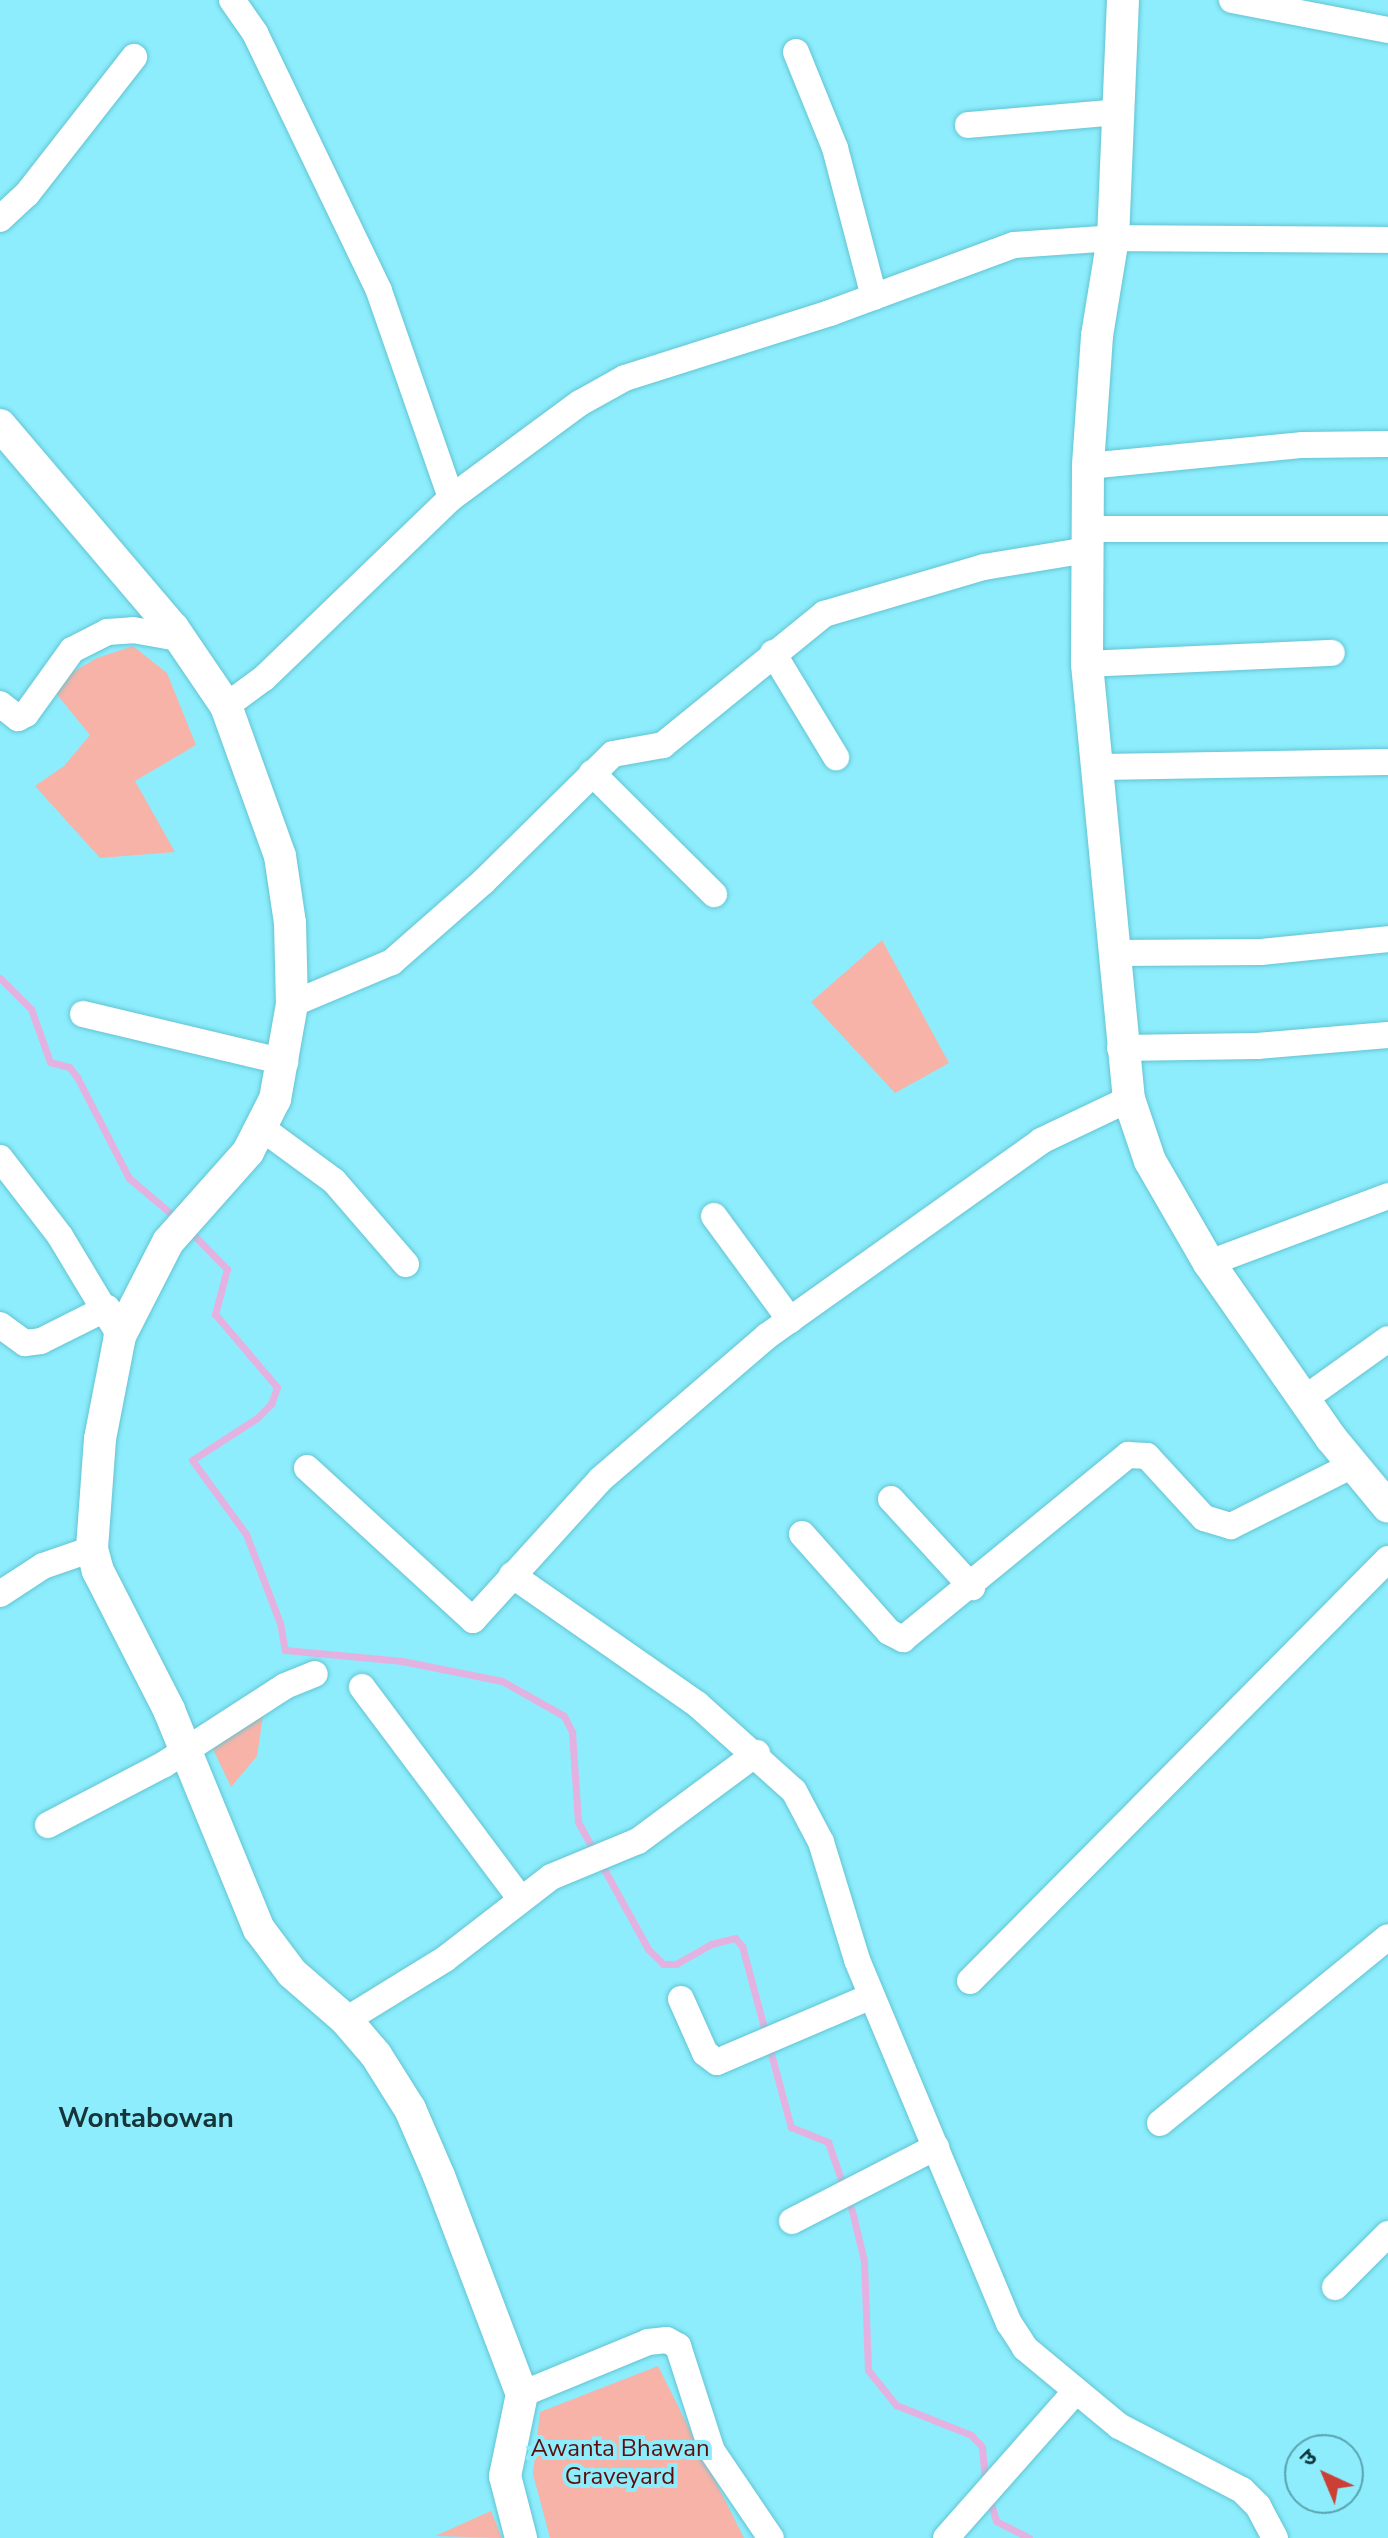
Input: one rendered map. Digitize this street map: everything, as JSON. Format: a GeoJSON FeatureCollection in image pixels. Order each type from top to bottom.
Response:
{"type":"FeatureCollection","features":[{"type":"Feature","properties":{"kind":"street"},"geometry":{"type":"LineString","coordinates":[[232,0],[266,55],[392,320],[451,498]]}},
{"type":"Feature","properties":{"kind":"street"},"geometry":{"type":"LineString","coordinates":[[1123,0],[1113,238],[1097,336],[1088,466],[1087,664],[1101,767],[1120,1048],[1129,1099],[1150,1161],[1209,1263],[1351,1466],[1388,1507]]}},
{"type":"Feature","properties":{"kind":"street"},"geometry":{"type":"LineString","coordinates":[[1232,0],[1388,30]]}},
{"type":"Feature","properties":{"kind":"street"},"geometry":{"type":"LineString","coordinates":[[796,52],[840,162],[874,297]]}},
{"type":"Feature","properties":{"kind":"street"},"geometry":{"type":"LineString","coordinates":[[0,219],[37,183],[134,57]]}},
{"type":"Feature","properties":{"kind":"street"},"geometry":{"type":"LineString","coordinates":[[968,125],[1119,112]]}},
{"type":"Feature","properties":{"kind":"street"},"geometry":{"type":"LineString","coordinates":[[226,706],[264,678],[451,498],[580,403],[625,378],[874,297],[1014,245],[1113,238],[1388,240]]}},
{"type":"Feature","properties":{"kind":"street"},"geometry":{"type":"LineString","coordinates":[[0,425],[179,638],[226,706],[280,856],[292,1004],[285,1062],[263,1129],[183,1226],[142,1287],[113,1322],[92,1549],[98,1571],[133,1634],[259,1929],[292,1973],[346,2020],[376,2055],[410,2109],[522,2394],[505,2476],[521,2538]]}},
{"type":"Feature","properties":{"kind":"street"},"geometry":{"type":"LineString","coordinates":[[1088,466],[1275,447],[1388,444]]}},
{"type":"Feature","properties":{"kind":"street"},"geometry":{"type":"LineString","coordinates":[[292,1004],[392,962],[483,882],[592,773],[626,748],[663,745],[824,614],[871,596],[1088,540],[1388,529]]}},
{"type":"Feature","properties":{"kind":"street"},"geometry":{"type":"LineString","coordinates":[[0,704],[18,718],[26,714],[72,650],[107,632],[133,630],[179,638]]}},
{"type":"Feature","properties":{"kind":"street"},"geometry":{"type":"LineString","coordinates":[[773,653],[836,757]]}},
{"type":"Feature","properties":{"kind":"street"},"geometry":{"type":"LineString","coordinates":[[1087,664],[1332,653]]}},
{"type":"Feature","properties":{"kind":"street"},"geometry":{"type":"LineString","coordinates":[[1101,767],[1388,762]]}},
{"type":"Feature","properties":{"kind":"street"},"geometry":{"type":"LineString","coordinates":[[592,773],[714,894]]}},
{"type":"Feature","properties":{"kind":"street"},"geometry":{"type":"LineString","coordinates":[[1114,953],[1261,952],[1388,939]]}},
{"type":"Feature","properties":{"kind":"street"},"geometry":{"type":"LineString","coordinates":[[83,1014],[285,1062]]}},
{"type":"Feature","properties":{"kind":"street"},"geometry":{"type":"LineString","coordinates":[[1120,1048],[1271,1045],[1388,1035]]}},
{"type":"Feature","properties":{"kind":"street"},"geometry":{"type":"LineString","coordinates":[[307,1468],[465,1618],[482,1614],[512,1575],[601,1479],[790,1320],[1041,1141],[1129,1099]]}},
{"type":"Feature","properties":{"kind":"street"},"geometry":{"type":"LineString","coordinates":[[263,1129],[334,1181],[406,1264]]}},
{"type":"Feature","properties":{"kind":"street"},"geometry":{"type":"LineString","coordinates":[[0,1158],[30,1194],[113,1322]]}},
{"type":"Feature","properties":{"kind":"street"},"geometry":{"type":"LineString","coordinates":[[1209,1263],[1388,1196]]}},
{"type":"Feature","properties":{"kind":"street"},"geometry":{"type":"LineString","coordinates":[[714,1216],[790,1320]]}},
{"type":"Feature","properties":{"kind":"street"},"geometry":{"type":"LineString","coordinates":[[0,1325],[25,1343],[113,1322]]}},
{"type":"Feature","properties":{"kind":"street"},"geometry":{"type":"LineString","coordinates":[[1304,1399],[1388,1339]]}},
{"type":"Feature","properties":{"kind":"street"},"geometry":{"type":"LineString","coordinates":[[802,1534],[889,1632],[903,1639],[972,1587],[1128,1455],[1147,1456],[1204,1518],[1231,1526],[1351,1466]]}},
{"type":"Feature","properties":{"kind":"street"},"geometry":{"type":"LineString","coordinates":[[891,1499],[972,1587]]}},
{"type":"Feature","properties":{"kind":"street"},"geometry":{"type":"LineString","coordinates":[[0,1594],[43,1566],[92,1549]]}},
{"type":"Feature","properties":{"kind":"street"},"geometry":{"type":"LineString","coordinates":[[970,1981],[1388,1559]]}},
{"type":"Feature","properties":{"kind":"street"},"geometry":{"type":"LineString","coordinates":[[512,1575],[634,1657],[757,1753],[809,1812],[872,1996],[1009,2323],[1044,2368],[1138,2438],[1242,2490],[1258,2506],[1275,2538]]}},
{"type":"Feature","properties":{"kind":"street"},"geometry":{"type":"LineString","coordinates":[[48,1825],[183,1749],[285,1686],[315,1674]]}},
{"type":"Feature","properties":{"kind":"street"},"geometry":{"type":"LineString","coordinates":[[362,1687],[520,1898]]}},
{"type":"Feature","properties":{"kind":"street"},"geometry":{"type":"LineString","coordinates":[[346,2020],[445,1959],[551,1877],[601,1859],[638,1841],[757,1753]]}},
{"type":"Feature","properties":{"kind":"street"},"geometry":{"type":"LineString","coordinates":[[1160,2123],[1388,1937]]}},
{"type":"Feature","properties":{"kind":"street"},"geometry":{"type":"LineString","coordinates":[[681,1999],[709,2060],[717,2062],[872,1996]]}},
{"type":"Feature","properties":{"kind":"street"},"geometry":{"type":"LineString","coordinates":[[792,2221],[936,2147]]}},
{"type":"Feature","properties":{"kind":"street"},"geometry":{"type":"LineString","coordinates":[[1335,2287],[1388,2234]]}},
{"type":"Feature","properties":{"kind":"street"},"geometry":{"type":"LineString","coordinates":[[522,2394],[648,2342],[667,2340],[678,2346],[712,2451],[771,2538]]}},
{"type":"Feature","properties":{"kind":"street"},"geometry":{"type":"LineString","coordinates":[[946,2538],[1075,2392]]}},
{"type":"Feature","properties":{"kind":"green space"},"geometry":{"type":"Polygon","coordinates":[[[133,646],[167,673],[196,745],[135,781],[175,852],[100,858],[35,786],[64,766],[90,735],[54,691],[66,676],[97,658],[133,646]]]}},
{"type":"Feature","properties":{"kind":"green space"},"geometry":{"type":"Polygon","coordinates":[[[882,940],[949,1063],[895,1093],[811,1002],[882,940]]]}},
{"type":"Feature","properties":{"kind":"green space"},"geometry":{"type":"Polygon","coordinates":[[[264,1709],[257,1756],[231,1787],[213,1749],[264,1709]]]}},
{"type":"Feature","properties":{"kind":"green space","name":"Awanta Bhawan Graveyard"},"geometry":{"type":"Polygon","coordinates":[[[658,2366],[744,2538],[550,2538],[533,2474],[540,2412],[658,2366]]]}},
{"type":"Feature","properties":{"kind":"green space"},"geometry":{"type":"Polygon","coordinates":[[[491,2511],[502,2538],[435,2536],[491,2511]]]}},
{"type":"Feature","properties":{"kind":"waterway"},"geometry":{"type":"LineString","coordinates":[[0,978],[31,1009],[50,1062],[69,1067],[77,1077],[129,1178],[176,1218]]}},
{"type":"Feature","properties":{"kind":"waterway"},"geometry":{"type":"LineString","coordinates":[[188,1229],[227,1269],[215,1314],[277,1387],[271,1404],[257,1418],[192,1460],[246,1534],[280,1623],[285,1650],[402,1661],[502,1681],[564,1716],[572,1732],[578,1822],[648,1949],[663,1964],[676,1964],[711,1944],[735,1938],[742,1946],[791,2127],[828,2142],[852,2211],[864,2261],[868,2370],[896,2405],[971,2435],[982,2447],[985,2485]]}},
{"type":"Feature","properties":{"kind":"waterway"},"geometry":{"type":"LineString","coordinates":[[990,2500],[996,2521],[1029,2538]]}},
{"type":"Feature","properties":{"kind":"district","name":"Wontabowan"},"geometry":{"type":"Point","coordinates":[146,2118]}}]}
